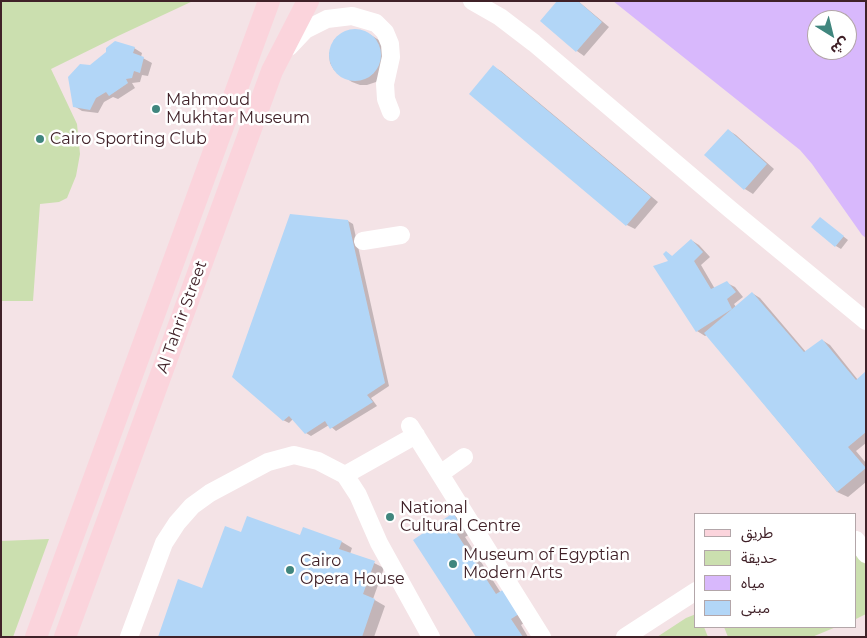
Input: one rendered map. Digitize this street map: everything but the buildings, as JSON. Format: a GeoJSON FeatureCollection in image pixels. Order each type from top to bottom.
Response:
{"type":"FeatureCollection","features":[{"type":"Feature","properties":{"kind":"main road","name":"Al Tahrir Street"},"geometry":{"type":"LineString","coordinates":[[36,637],[269,1]]}},
{"type":"Feature","properties":{"kind":"main road","name":"Al Tahrir Street"},"geometry":{"type":"LineString","coordinates":[[65,637],[272,71],[308,1]]}},
{"type":"Feature","properties":{"kind":"lane"},"geometry":{"type":"LineString","coordinates":[[472,1],[500,16],[534,42],[723,204],[866,321]]}},
{"type":"Feature","properties":{"kind":"lane"},"geometry":{"type":"LineString","coordinates":[[272,71],[305,30],[327,19],[352,16],[376,23],[385,32],[390,44],[391,57],[384,84],[386,99],[391,112]]}},
{"type":"Feature","properties":{"kind":"lane"},"geometry":{"type":"LineString","coordinates":[[363,241],[401,235]]}},
{"type":"Feature","properties":{"kind":"lane"},"geometry":{"type":"LineString","coordinates":[[345,475],[413,431],[542,637]]}},
{"type":"Feature","properties":{"kind":"lane"},"geometry":{"type":"LineString","coordinates":[[129,637],[164,543],[176,523],[192,506],[204,497],[268,462],[294,455],[318,461],[345,475],[358,495],[379,543],[431,637]]}},
{"type":"Feature","properties":{"kind":"lane"},"geometry":{"type":"LineString","coordinates":[[440,474],[464,457]]}},
{"type":"Feature","properties":{"kind":"lane"},"geometry":{"type":"LineString","coordinates":[[857,541],[866,554]]}},
{"type":"Feature","properties":{"kind":"lane"},"geometry":{"type":"LineString","coordinates":[[625,637],[694,592]]}},
{"type":"Feature","properties":{"kind":"green space","name":"Cairo Sporting Club"},"geometry":{"type":"Polygon","coordinates":[[[1,1],[193,1],[51,69],[77,124],[80,154],[76,176],[67,198],[59,202],[40,204],[33,301],[1,301],[1,1]]]}},
{"type":"Feature","properties":{"kind":"green space"},"geometry":{"type":"Polygon","coordinates":[[[49,539],[13,637],[1,637],[1,541],[49,539]]]}},
{"type":"Feature","properties":{"kind":"green space"},"geometry":{"type":"Polygon","coordinates":[[[857,554],[866,565],[866,614],[857,618],[857,554]]]}},
{"type":"Feature","properties":{"kind":"green space"},"geometry":{"type":"Polygon","coordinates":[[[694,615],[694,628],[704,628],[708,637],[657,637],[694,615]]]}},
{"type":"Feature","properties":{"kind":"green space"},"geometry":{"type":"Polygon","coordinates":[[[724,628],[834,628],[812,637],[728,637],[724,628]]]}},
{"type":"Feature","properties":{"kind":"water"},"geometry":{"type":"Polygon","coordinates":[[[613,1],[866,1],[866,238],[800,150],[613,1]]]}},
{"type":"Feature","properties":{"kind":"place","name":"Mahmoud Mukhtar Museum"},"geometry":{"type":"Point","coordinates":[156,109]}},
{"type":"Feature","properties":{"kind":"place","name":"Cairo Sporting Club"},"geometry":{"type":"Point","coordinates":[40,139]}},
{"type":"Feature","properties":{"kind":"place","name":"National Cultural Centre"},"geometry":{"type":"Point","coordinates":[390,517]}},
{"type":"Feature","properties":{"kind":"place","name":"Museum of Egyptian Modern Arts"},"geometry":{"type":"Point","coordinates":[453,564]}},
{"type":"Feature","properties":{"kind":"place","name":"Cairo Opera House"},"geometry":{"type":"Point","coordinates":[290,570]}}]}
